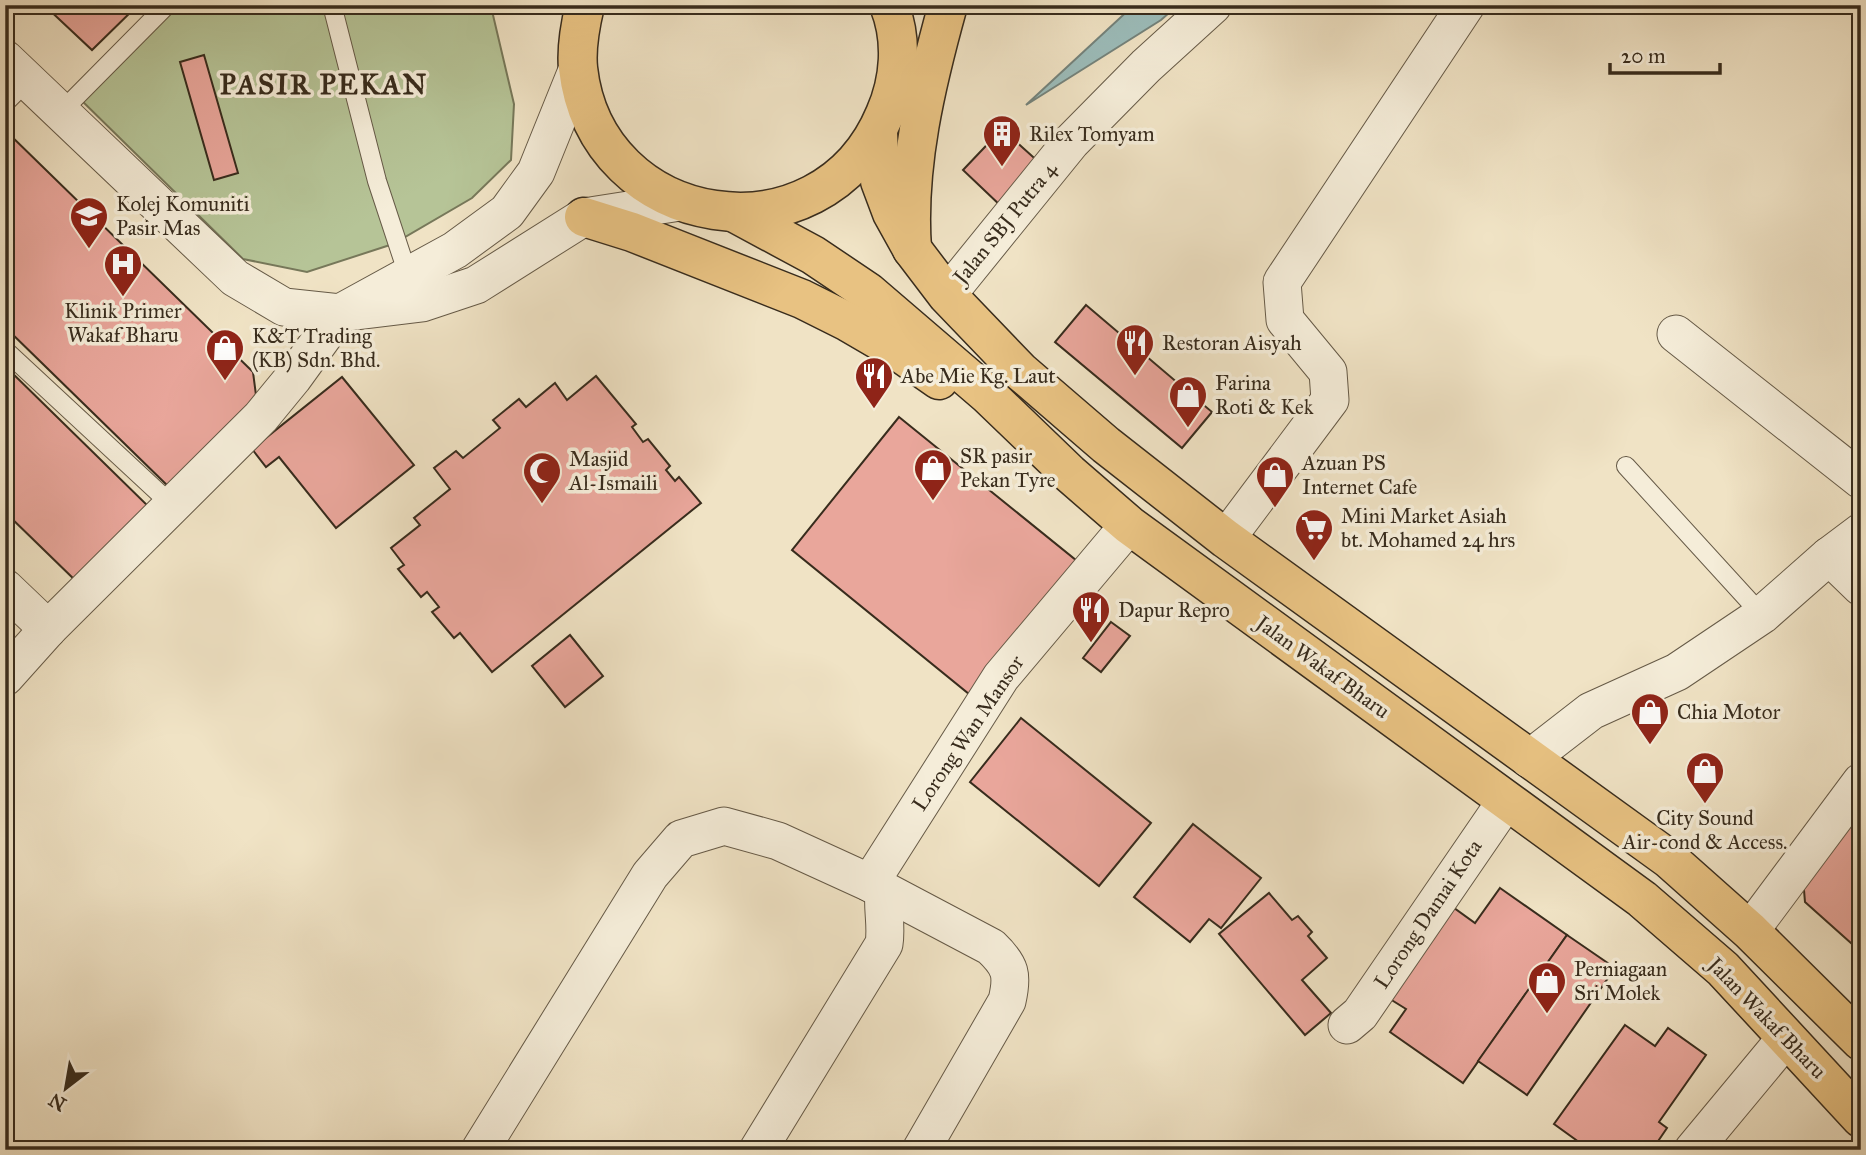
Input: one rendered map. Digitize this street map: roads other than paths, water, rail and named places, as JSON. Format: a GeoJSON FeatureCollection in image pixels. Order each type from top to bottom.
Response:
{"type":"FeatureCollection","features":[{"type":"Feature","properties":{"kind":"main road"},"geometry":{"type":"LineString","coordinates":[[912,249],[909,211],[916,146],[948,5]]}},
{"type":"Feature","properties":{"kind":"main road"},"geometry":{"type":"LineString","coordinates":[[577,28],[585,102],[600,135],[621,162],[649,185],[680,202],[707,210],[735,213],[778,208],[818,192],[852,166],[878,132],[893,96],[898,57],[894,10]]}},
{"type":"Feature","properties":{"kind":"main road"},"geometry":{"type":"LineString","coordinates":[[878,132],[880,181],[892,213],[912,249],[947,295],[1020,371],[1105,445],[1226,539],[1669,859],[1750,931],[1861,1041]]}},
{"type":"Feature","properties":{"kind":"main road","name":"Jalan Wakaf Bharu"},"geometry":{"type":"LineString","coordinates":[[735,213],[813,255],[868,292],[988,395],[1069,473],[1129,525],[1642,899],[1723,969],[1861,1118]]}},
{"type":"Feature","properties":{"kind":"main road"},"geometry":{"type":"LineString","coordinates":[[584,218],[632,232],[802,299],[848,322],[896,349],[1069,473]]}},
{"type":"Feature","properties":{"kind":"street","name":"Jalan SBJ Putra 4"},"geometry":{"type":"LineString","coordinates":[[947,295],[1072,142],[1146,66],[1213,5]]}},
{"type":"Feature","properties":{"kind":"street"},"geometry":{"type":"LineString","coordinates":[[1226,539],[1330,400],[1328,372],[1285,320],[1282,282],[1466,5]]}},
{"type":"Feature","properties":{"kind":"street"},"geometry":{"type":"LineString","coordinates":[[414,289],[455,250],[507,212],[536,172],[577,28]]}},
{"type":"Feature","properties":{"kind":"street"},"geometry":{"type":"LineString","coordinates":[[13,81],[61,112],[235,278],[284,307],[340,313],[414,289],[476,285],[584,218],[680,202]]}},
{"type":"Feature","properties":{"kind":"street"},"geometry":{"type":"LineString","coordinates":[[5,677],[48,629],[261,417],[340,313]]}},
{"type":"Feature","properties":{"kind":"street"},"geometry":{"type":"LineString","coordinates":[[1676,334],[1861,480]]}},
{"type":"Feature","properties":{"kind":"street","name":"Lorong Wan Mansor"},"geometry":{"type":"LineString","coordinates":[[877,887],[1001,677],[1129,525]]}},
{"type":"Feature","properties":{"kind":"street"},"geometry":{"type":"LineString","coordinates":[[1529,759],[1591,711],[1677,672],[1762,615],[1829,556],[1861,532]]}},
{"type":"Feature","properties":{"kind":"street"},"geometry":{"type":"LineString","coordinates":[[1829,556],[1861,587]]}},
{"type":"Feature","properties":{"kind":"street"},"geometry":{"type":"LineString","coordinates":[[5,588],[48,629]]}},
{"type":"Feature","properties":{"kind":"street"},"geometry":{"type":"LineString","coordinates":[[1750,931],[1861,782]]}},
{"type":"Feature","properties":{"kind":"street","name":"Lorong Damai Kota"},"geometry":{"type":"LineString","coordinates":[[1348,1025],[1360,1014],[1506,801]]}},
{"type":"Feature","properties":{"kind":"street"},"geometry":{"type":"LineString","coordinates":[[480,1150],[650,874],[681,839],[724,826],[778,841],[877,887],[991,947],[1006,961],[1012,981],[1007,1001],[921,1150]]}},
{"type":"Feature","properties":{"kind":"street"},"geometry":{"type":"LineString","coordinates":[[758,1150],[884,944],[885,926],[877,887]]}},
{"type":"Feature","properties":{"kind":"street"},"geometry":{"type":"LineString","coordinates":[[1693,1150],[1786,1038]]}},
{"type":"Feature","properties":{"kind":"lane"},"geometry":{"type":"LineString","coordinates":[[61,112],[167,5]]}},
{"type":"Feature","properties":{"kind":"lane"},"geometry":{"type":"LineString","coordinates":[[332,5],[377,181],[414,289]]}},
{"type":"Feature","properties":{"kind":"lane"},"geometry":{"type":"LineString","coordinates":[[5,350],[172,505]]}},
{"type":"Feature","properties":{"kind":"lane"},"geometry":{"type":"LineString","coordinates":[[1626,466],[1762,615]]}},
{"type":"Feature","properties":{"kind":"water"},"geometry":{"type":"Polygon","coordinates":[[[1134,5],[1178,5],[1161,20],[1026,105],[1134,5]]]}},
{"type":"Feature","properties":{"kind":"place","name":"Rilex Tomyam"},"geometry":{"type":"Point","coordinates":[1002,168]}},
{"type":"Feature","properties":{"kind":"place","name":"Kolej Komuniti Pasir Mas"},"geometry":{"type":"Point","coordinates":[89,250]}},
{"type":"Feature","properties":{"kind":"place","name":"Klinik Primer Wakaf Bharu"},"geometry":{"type":"Point","coordinates":[123,298]}},
{"type":"Feature","properties":{"kind":"place","name":"Restoran Aisyah"},"geometry":{"type":"Point","coordinates":[1135,377]}},
{"type":"Feature","properties":{"kind":"place","name":"K&T Trading (KB) Sdn. Bhd."},"geometry":{"type":"Point","coordinates":[225,382]}},
{"type":"Feature","properties":{"kind":"place","name":"Abe Mie Kg. Laut"},"geometry":{"type":"Point","coordinates":[874,410]}},
{"type":"Feature","properties":{"kind":"place","name":"Farina Roti & Kek"},"geometry":{"type":"Point","coordinates":[1188,429]}},
{"type":"Feature","properties":{"kind":"place","name":"SR pasir Pekan Tyre"},"geometry":{"type":"Point","coordinates":[933,502]}},
{"type":"Feature","properties":{"kind":"place","name":"Masjid Al-Ismaili"},"geometry":{"type":"Point","coordinates":[542,505]}},
{"type":"Feature","properties":{"kind":"place","name":"Azuan PS Internet Cafe"},"geometry":{"type":"Point","coordinates":[1275,509]}},
{"type":"Feature","properties":{"kind":"place","name":"Mini Market Asiah bt. Mohamed 24 hrs"},"geometry":{"type":"Point","coordinates":[1314,562]}},
{"type":"Feature","properties":{"kind":"place","name":"Dapur Repro"},"geometry":{"type":"Point","coordinates":[1091,644]}},
{"type":"Feature","properties":{"kind":"place","name":"Chia Motor"},"geometry":{"type":"Point","coordinates":[1650,746]}},
{"type":"Feature","properties":{"kind":"place","name":"City Sound Air-cond & Access."},"geometry":{"type":"Point","coordinates":[1705,805]}},
{"type":"Feature","properties":{"kind":"place","name":"Perniagaan Sri Molek"},"geometry":{"type":"Point","coordinates":[1547,1015]}},
{"type":"Feature","properties":{"kind":"district","name":"PASIR PEKAN"},"geometry":{"type":"Point","coordinates":[324,84]}}]}
